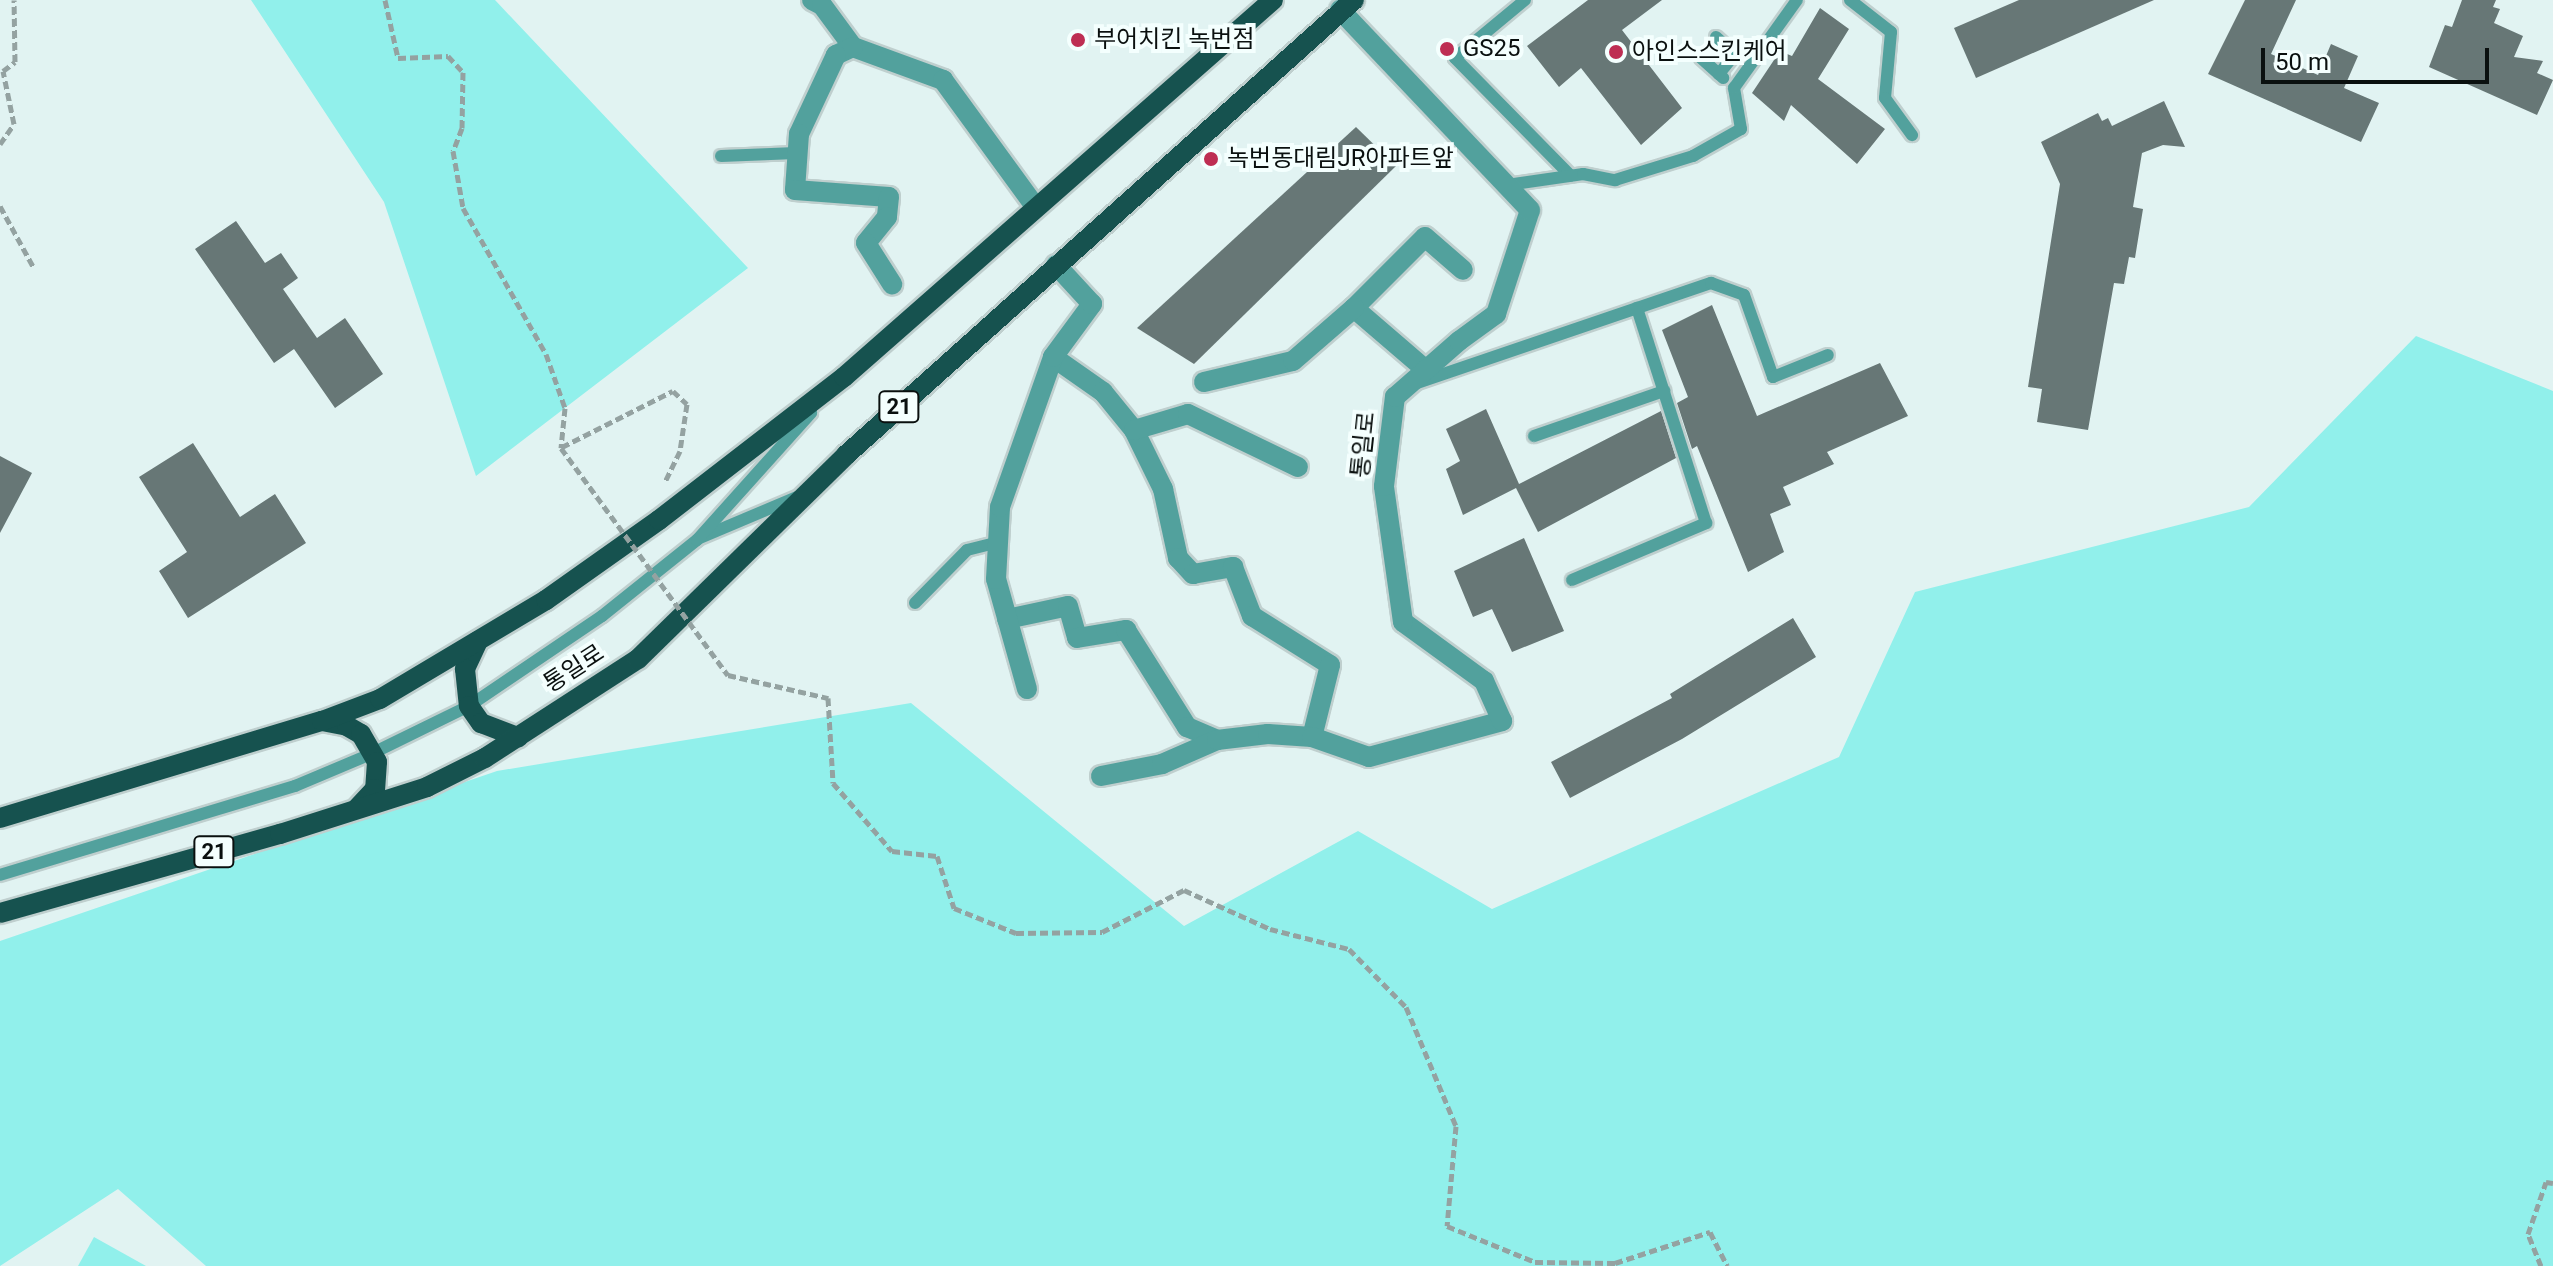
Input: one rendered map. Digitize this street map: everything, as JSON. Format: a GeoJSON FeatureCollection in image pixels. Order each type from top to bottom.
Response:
{"type":"FeatureCollection","features":[{"type":"Feature","properties":{"kind":"main road","name":"21"},"geometry":{"type":"LineString","coordinates":[[0,818],[322,721],[380,699],[603,562],[844,377],[1273,0]]}},
{"type":"Feature","properties":{"kind":"main road","name":"통일로"},"geometry":{"type":"LineString","coordinates":[[0,913],[427,787],[518,737],[638,659],[807,493],[1347,5]]}},
{"type":"Feature","properties":{"kind":"main road"},"geometry":{"type":"LineString","coordinates":[[478,641],[465,669],[469,706],[481,723],[518,737]]}},
{"type":"Feature","properties":{"kind":"main road"},"geometry":{"type":"LineString","coordinates":[[322,721],[347,726],[361,734],[373,753],[379,775],[375,789],[354,811]]}},
{"type":"Feature","properties":{"kind":"street"},"geometry":{"type":"LineString","coordinates":[[812,0],[822,5],[853,47],[943,80],[1035,206]]}},
{"type":"Feature","properties":{"kind":"street","name":"통일로"},"geometry":{"type":"LineString","coordinates":[[1101,776],[1162,764],[1217,740],[1268,734],[1312,737],[1369,757],[1502,721],[1484,681],[1403,622],[1384,486],[1395,397],[1496,314],[1530,210],[1347,5]]}},
{"type":"Feature","properties":{"kind":"street"},"geometry":{"type":"LineString","coordinates":[[853,47],[836,55],[799,134],[795,190],[889,197],[887,217],[866,243],[892,284]]}},
{"type":"Feature","properties":{"kind":"street"},"geometry":{"type":"LineString","coordinates":[[1204,382],[1293,361],[1354,308],[1425,237],[1463,270]]}},
{"type":"Feature","properties":{"kind":"street"},"geometry":{"type":"LineString","coordinates":[[1027,689],[996,579],[1000,507],[1053,357],[1092,304],[1056,265]]}},
{"type":"Feature","properties":{"kind":"street"},"geometry":{"type":"LineString","coordinates":[[1354,308],[1426,370]]}},
{"type":"Feature","properties":{"kind":"street"},"geometry":{"type":"LineString","coordinates":[[1053,357],[1103,392],[1134,430],[1163,489],[1178,558],[1193,574],[1233,567],[1252,616],[1330,665],[1312,737]]}},
{"type":"Feature","properties":{"kind":"street"},"geometry":{"type":"LineString","coordinates":[[1134,430],[1188,414],[1298,467]]}},
{"type":"Feature","properties":{"kind":"street"},"geometry":{"type":"LineString","coordinates":[[1007,619],[1068,606],[1077,638],[1126,630],[1187,727],[1217,740]]}},
{"type":"Feature","properties":{"kind":"lane"},"geometry":{"type":"LineString","coordinates":[[1525,0],[1455,58],[1571,176]]}},
{"type":"Feature","properties":{"kind":"lane"},"geometry":{"type":"LineString","coordinates":[[1734,88],[1797,0]]}},
{"type":"Feature","properties":{"kind":"lane"},"geometry":{"type":"LineString","coordinates":[[1850,0],[1891,32],[1885,98],[1912,135]]}},
{"type":"Feature","properties":{"kind":"lane"},"geometry":{"type":"LineString","coordinates":[[1716,37],[1735,54],[1719,74]]}},
{"type":"Feature","properties":{"kind":"lane"},"geometry":{"type":"LineString","coordinates":[[1507,185],[1583,174],[1615,180],[1693,156],[1741,129],[1734,88],[1701,58]]}},
{"type":"Feature","properties":{"kind":"lane"},"geometry":{"type":"LineString","coordinates":[[721,156],[796,153]]}},
{"type":"Feature","properties":{"kind":"lane"},"geometry":{"type":"LineString","coordinates":[[1407,387],[1711,283],[1744,295],[1773,377],[1828,355]]}},
{"type":"Feature","properties":{"kind":"lane"},"geometry":{"type":"LineString","coordinates":[[1572,580],[1706,523],[1637,308]]}},
{"type":"Feature","properties":{"kind":"lane"},"geometry":{"type":"LineString","coordinates":[[0,875],[295,786],[373,753],[469,706],[602,616],[697,540],[844,377]]}},
{"type":"Feature","properties":{"kind":"lane"},"geometry":{"type":"LineString","coordinates":[[1534,436],[1664,391]]}},
{"type":"Feature","properties":{"kind":"lane"},"geometry":{"type":"LineString","coordinates":[[697,540],[807,493]]}},
{"type":"Feature","properties":{"kind":"lane"},"geometry":{"type":"LineString","coordinates":[[915,603],[967,550],[998,542]]}},
{"type":"Feature","properties":{"kind":"lane"},"geometry":{"type":"LineString","coordinates":[[0,882],[42,863]]}},
{"type":"Feature","properties":{"kind":"path"},"geometry":{"type":"LineString","coordinates":[[0,144],[14,124],[3,71],[15,62],[14,0]]}},
{"type":"Feature","properties":{"kind":"path"},"geometry":{"type":"LineString","coordinates":[[385,0],[398,58],[448,56],[463,72],[462,128],[453,151],[463,208],[546,354],[565,408],[561,448],[728,675],[828,698],[833,783],[892,851],[937,856],[954,908],[1016,933],[1102,932],[1184,890],[1270,929],[1349,949],[1406,1007],[1456,1126],[1447,1226],[1535,1262],[1615,1263],[1710,1232],[1727,1266]]}},
{"type":"Feature","properties":{"kind":"path"},"geometry":{"type":"LineString","coordinates":[[0,206],[34,268]]}},
{"type":"Feature","properties":{"kind":"path"},"geometry":{"type":"LineString","coordinates":[[561,448],[673,391],[687,404],[680,451],[660,492]]}},
{"type":"Feature","properties":{"kind":"path"},"geometry":{"type":"LineString","coordinates":[[2541,1266],[2528,1234],[2546,1182],[2553,1183]]}},
{"type":"Feature","properties":{"kind":"shaded area"},"geometry":{"type":"Polygon","coordinates":[[[251,0],[495,0],[748,268],[476,476],[384,202],[251,0]]]}},
{"type":"Feature","properties":{"kind":"shaded area"},"geometry":{"type":"Polygon","coordinates":[[[2416,336],[2553,391],[2553,1266],[206,1266],[118,1189],[0,1266],[0,941],[497,771],[911,703],[1184,926],[1358,831],[1492,909],[1839,757],[1915,592],[2249,507],[2416,336]]]}},
{"type":"Feature","properties":{"kind":"shaded area"},"geometry":{"type":"Polygon","coordinates":[[[94,1237],[146,1266],[78,1266],[94,1237]]]}},
{"type":"Feature","properties":{"kind":"building"},"geometry":{"type":"Polygon","coordinates":[[[1588,0],[1662,0],[1622,30],[1682,108],[1641,145],[1581,68],[1559,87],[1527,46],[1588,0]]]}},
{"type":"Feature","properties":{"kind":"building"},"geometry":{"type":"Polygon","coordinates":[[[2019,0],[2154,0],[1976,78],[1954,28],[2019,0]]]}},
{"type":"Feature","properties":{"kind":"building"},"geometry":{"type":"Polygon","coordinates":[[[2245,0],[2296,0],[2271,54],[2318,75],[2331,44],[2358,56],[2344,88],[2379,103],[2361,142],[2208,74],[2245,0]]]}},
{"type":"Feature","properties":{"kind":"building"},"geometry":{"type":"Polygon","coordinates":[[[2462,0],[2496,0],[2493,7],[2500,9],[2494,23],[2523,36],[2514,57],[2543,61],[2537,73],[2553,80],[2537,115],[2429,67],[2445,25],[2452,27],[2462,0]]]}},
{"type":"Feature","properties":{"kind":"building"},"geometry":{"type":"Polygon","coordinates":[[[1820,8],[1849,29],[1818,79],[1885,129],[1857,164],[1791,105],[1784,121],[1752,93],[1780,51],[1792,56],[1820,8]]]}},
{"type":"Feature","properties":{"kind":"building"},"geometry":{"type":"Polygon","coordinates":[[[2164,101],[2185,147],[2163,145],[2142,153],[2133,207],[2143,209],[2135,258],[2129,257],[2124,284],[2114,283],[2088,430],[2037,422],[2042,389],[2028,387],[2060,184],[2041,142],[2098,113],[2102,121],[2108,118],[2112,126],[2164,101]]]}},
{"type":"Feature","properties":{"kind":"building"},"geometry":{"type":"Polygon","coordinates":[[[1356,127],[1396,166],[1194,364],[1137,328],[1356,127]]]}},
{"type":"Feature","properties":{"kind":"building"},"geometry":{"type":"Polygon","coordinates":[[[236,221],[265,263],[281,253],[298,278],[283,289],[317,338],[345,318],[383,374],[335,408],[294,349],[274,363],[195,249],[236,221]]]}},
{"type":"Feature","properties":{"kind":"building"},"geometry":{"type":"Polygon","coordinates":[[[1712,305],[1757,416],[1880,363],[1908,416],[1827,452],[1834,464],[1783,487],[1791,505],[1770,514],[1784,552],[1748,572],[1697,446],[1692,449],[1677,403],[1688,397],[1662,330],[1712,305]]]}},
{"type":"Feature","properties":{"kind":"building"},"geometry":{"type":"Polygon","coordinates":[[[1486,409],[1519,484],[1661,411],[1676,458],[1538,532],[1516,488],[1463,515],[1446,469],[1460,461],[1446,429],[1486,409]]]}},
{"type":"Feature","properties":{"kind":"building"},"geometry":{"type":"Polygon","coordinates":[[[193,443],[240,517],[275,494],[306,543],[188,618],[159,571],[187,552],[139,477],[193,443]]]}},
{"type":"Feature","properties":{"kind":"building"},"geometry":{"type":"Polygon","coordinates":[[[0,456],[32,473],[0,533],[0,456]]]}},
{"type":"Feature","properties":{"kind":"building"},"geometry":{"type":"Polygon","coordinates":[[[1524,538],[1564,631],[1512,652],[1492,609],[1473,617],[1454,571],[1524,538]]]}},
{"type":"Feature","properties":{"kind":"building"},"geometry":{"type":"Polygon","coordinates":[[[1793,618],[1816,657],[1682,739],[1570,798],[1551,762],[1672,698],[1670,694],[1793,618]]]}},
{"type":"Feature","properties":{"kind":"place","name":"부어치킨 녹번점"},"geometry":{"type":"Point","coordinates":[1078,40]}},
{"type":"Feature","properties":{"kind":"place","name":"GS25"},"geometry":{"type":"Point","coordinates":[1447,49]}},
{"type":"Feature","properties":{"kind":"place","name":"아인스스킨케어"},"geometry":{"type":"Point","coordinates":[1616,52]}},
{"type":"Feature","properties":{"kind":"place","name":"녹번동대림JR아파트앞"},"geometry":{"type":"Point","coordinates":[1211,159]}}]}
